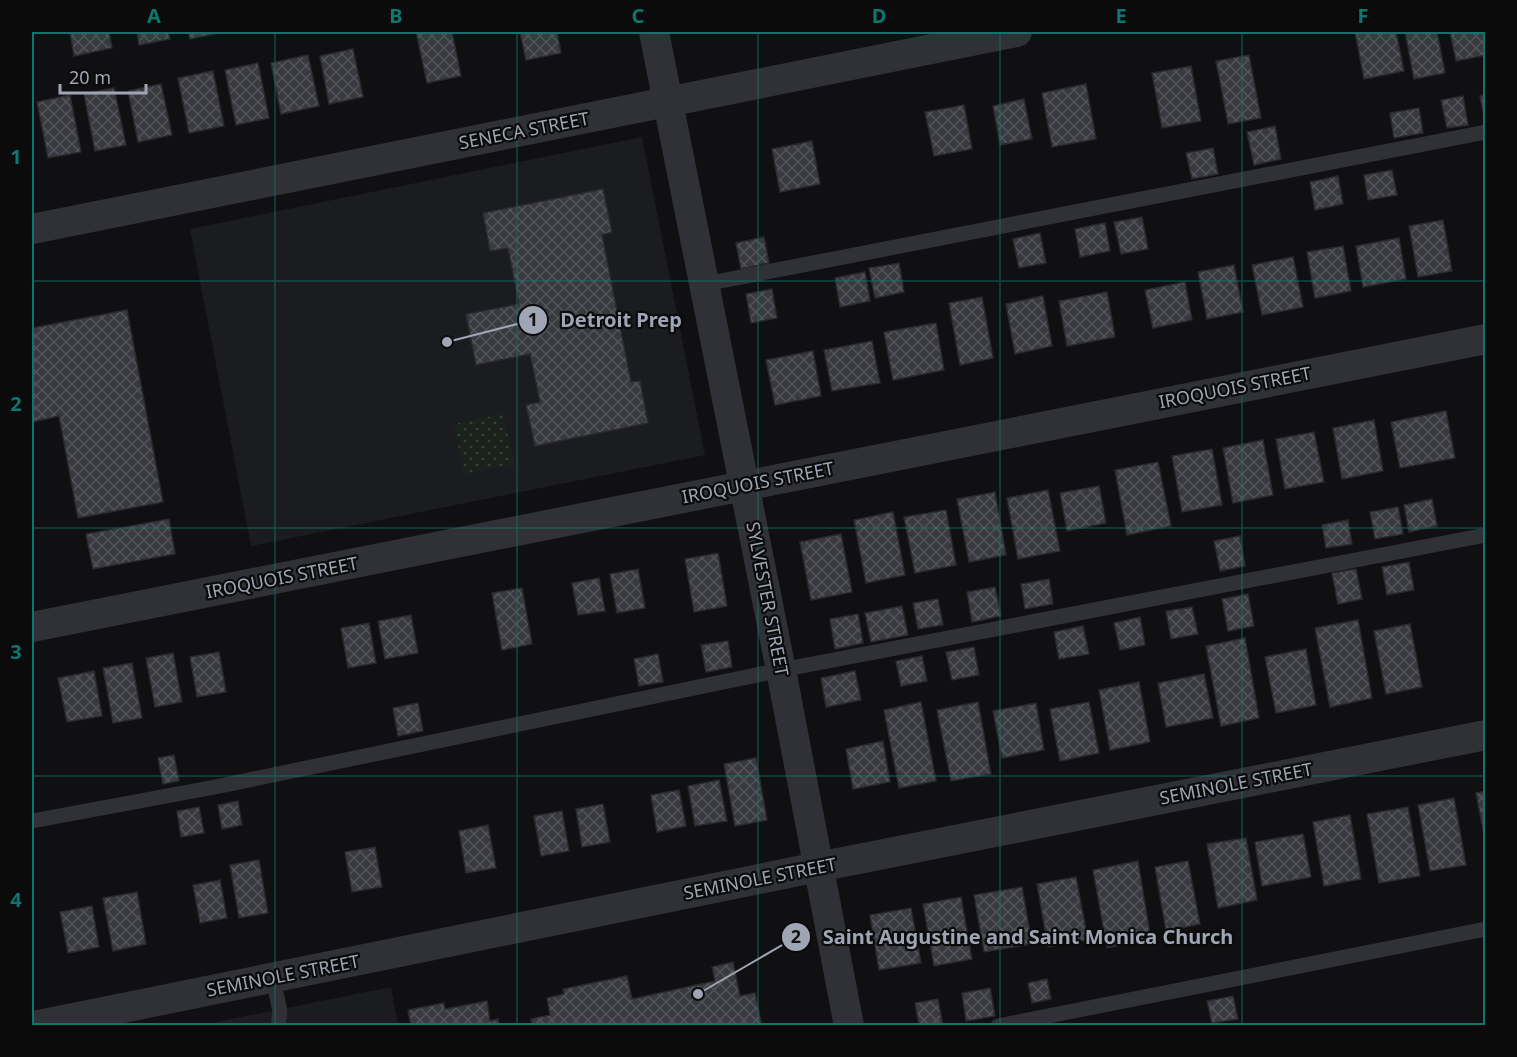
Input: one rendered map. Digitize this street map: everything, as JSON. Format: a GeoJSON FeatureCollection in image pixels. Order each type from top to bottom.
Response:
{"type":"FeatureCollection","features":[{"type":"Feature","properties":{"kind":"street","name":"SYLVESTER STREET"},"geometry":{"type":"LineString","coordinates":[[654,32],[745,486],[849,1026]]}},
{"type":"Feature","properties":{"kind":"street","name":"SENECA STREET"},"geometry":{"type":"LineString","coordinates":[[32,228],[1017,32]]}},
{"type":"Feature","properties":{"kind":"street","name":"IROQUOIS STREET"},"geometry":{"type":"LineString","coordinates":[[32,627],[1485,339]]}},
{"type":"Feature","properties":{"kind":"street","name":"SEMINOLE STREET"},"geometry":{"type":"LineString","coordinates":[[50,1024],[818,867],[1485,735]]}},
{"type":"Feature","properties":{"kind":"lane"},"geometry":{"type":"LineString","coordinates":[[705,284],[1485,132]]}},
{"type":"Feature","properties":{"kind":"lane"},"geometry":{"type":"LineString","coordinates":[[32,820],[215,787],[781,670],[1485,535]]}},
{"type":"Feature","properties":{"kind":"lane"},"geometry":{"type":"LineString","coordinates":[[998,1026],[1485,929]]}},
{"type":"Feature","properties":{"kind":"lane"},"geometry":{"type":"LineString","coordinates":[[273,978],[280,1012],[278,1026]]}},
{"type":"Feature","properties":{"kind":"shaded area"},"geometry":{"type":"Polygon","coordinates":[[[642,137],[705,455],[251,546],[190,229],[642,137]]]}},
{"type":"Feature","properties":{"kind":"shaded area"},"geometry":{"type":"Polygon","coordinates":[[[503,414],[514,464],[464,474],[454,424],[503,414]]]}},
{"type":"Feature","properties":{"kind":"shaded area"},"geometry":{"type":"Polygon","coordinates":[[[391,987],[398,1025],[196,1026],[391,987]]]}},
{"type":"Feature","properties":{"kind":"building"},"geometry":{"type":"Polygon","coordinates":[[[70,32],[109,32],[112,48],[74,56],[70,32]]]}},
{"type":"Feature","properties":{"kind":"building"},"geometry":{"type":"Polygon","coordinates":[[[137,32],[168,32],[170,39],[139,45],[137,32]]]}},
{"type":"Feature","properties":{"kind":"building"},"geometry":{"type":"Polygon","coordinates":[[[188,32],[214,32],[215,34],[190,39],[188,32]]]}},
{"type":"Feature","properties":{"kind":"building"},"geometry":{"type":"Polygon","coordinates":[[[416,32],[452,32],[461,76],[427,83],[416,32]]]}},
{"type":"Feature","properties":{"kind":"building"},"geometry":{"type":"Polygon","coordinates":[[[520,32],[557,32],[561,53],[526,60],[520,32]]]}},
{"type":"Feature","properties":{"kind":"building"},"geometry":{"type":"Polygon","coordinates":[[[1355,32],[1396,32],[1404,71],[1364,79],[1355,32]]]}},
{"type":"Feature","properties":{"kind":"building"},"geometry":{"type":"Polygon","coordinates":[[[1405,32],[1437,32],[1445,73],[1414,79],[1405,32]]]}},
{"type":"Feature","properties":{"kind":"building"},"geometry":{"type":"Polygon","coordinates":[[[1450,32],[1486,32],[1486,55],[1456,61],[1450,32]]]}},
{"type":"Feature","properties":{"kind":"building"},"geometry":{"type":"Polygon","coordinates":[[[353,49],[363,97],[329,104],[320,56],[353,49]]]}},
{"type":"Feature","properties":{"kind":"building"},"geometry":{"type":"Polygon","coordinates":[[[308,55],[319,106],[281,114],[271,63],[308,55]]]}},
{"type":"Feature","properties":{"kind":"building"},"geometry":{"type":"Polygon","coordinates":[[[1249,55],[1261,118],[1228,124],[1216,61],[1249,55]]]}},
{"type":"Feature","properties":{"kind":"building"},"geometry":{"type":"Polygon","coordinates":[[[258,63],[269,118],[236,125],[225,70],[258,63]]]}},
{"type":"Feature","properties":{"kind":"building"},"geometry":{"type":"Polygon","coordinates":[[[1191,66],[1201,121],[1162,128],[1152,73],[1191,66]]]}},
{"type":"Feature","properties":{"kind":"building"},"geometry":{"type":"Polygon","coordinates":[[[213,71],[224,126],[189,133],[178,78],[213,71]]]}},
{"type":"Feature","properties":{"kind":"building"},"geometry":{"type":"Polygon","coordinates":[[[161,84],[172,135],[138,142],[128,91],[161,84]]]}},
{"type":"Feature","properties":{"kind":"building"},"geometry":{"type":"Polygon","coordinates":[[[1086,84],[1096,139],[1052,147],[1042,93],[1086,84]]]}},
{"type":"Feature","properties":{"kind":"building"},"geometry":{"type":"Polygon","coordinates":[[[114,88],[126,145],[95,151],[84,94],[114,88]]]}},
{"type":"Feature","properties":{"kind":"building"},"geometry":{"type":"Polygon","coordinates":[[[1486,94],[1486,122],[1485,122],[1480,96],[1486,94]]]}},
{"type":"Feature","properties":{"kind":"building"},"geometry":{"type":"Polygon","coordinates":[[[70,95],[81,152],[48,158],[37,102],[70,95]]]}},
{"type":"Feature","properties":{"kind":"building"},"geometry":{"type":"Polygon","coordinates":[[[1463,96],[1468,125],[1447,128],[1441,100],[1463,96]]]}},
{"type":"Feature","properties":{"kind":"building"},"geometry":{"type":"Polygon","coordinates":[[[1024,99],[1032,139],[1000,145],[993,106],[1024,99]]]}},
{"type":"Feature","properties":{"kind":"building"},"geometry":{"type":"Polygon","coordinates":[[[964,105],[972,149],[934,156],[925,112],[964,105]]]}},
{"type":"Feature","properties":{"kind":"building"},"geometry":{"type":"Polygon","coordinates":[[[1419,108],[1423,133],[1394,138],[1390,113],[1419,108]]]}},
{"type":"Feature","properties":{"kind":"building"},"geometry":{"type":"Polygon","coordinates":[[[1275,126],[1281,159],[1254,165],[1247,132],[1275,126]]]}},
{"type":"Feature","properties":{"kind":"building"},"geometry":{"type":"Polygon","coordinates":[[[812,141],[820,184],[780,192],[772,149],[812,141]]]}},
{"type":"Feature","properties":{"kind":"building"},"geometry":{"type":"Polygon","coordinates":[[[1213,148],[1218,174],[1192,179],[1186,153],[1213,148]]]}},
{"type":"Feature","properties":{"kind":"building"},"geometry":{"type":"Polygon","coordinates":[[[1392,170],[1397,195],[1368,200],[1364,175],[1392,170]]]}},
{"type":"Feature","properties":{"kind":"building"},"geometry":{"type":"Polygon","coordinates":[[[1338,176],[1343,204],[1315,210],[1310,182],[1338,176]]]}},
{"type":"Feature","properties":{"kind":"building"},"geometry":{"type":"Polygon","coordinates":[[[603,189],[612,232],[602,235],[631,382],[640,381],[648,423],[535,446],[526,405],[540,402],[530,354],[476,365],[466,314],[519,304],[508,248],[490,251],[483,213],[603,189]]]}},
{"type":"Feature","properties":{"kind":"building"},"geometry":{"type":"Polygon","coordinates":[[[1142,217],[1148,249],[1121,254],[1114,222],[1142,217]]]}},
{"type":"Feature","properties":{"kind":"building"},"geometry":{"type":"Polygon","coordinates":[[[1443,220],[1452,271],[1418,277],[1409,226],[1443,220]]]}},
{"type":"Feature","properties":{"kind":"building"},"geometry":{"type":"Polygon","coordinates":[[[1105,223],[1110,251],[1080,257],[1075,229],[1105,223]]]}},
{"type":"Feature","properties":{"kind":"building"},"geometry":{"type":"Polygon","coordinates":[[[1040,233],[1046,263],[1019,268],[1013,239],[1040,233]]]}},
{"type":"Feature","properties":{"kind":"building"},"geometry":{"type":"Polygon","coordinates":[[[764,237],[769,263],[741,269],[736,243],[764,237]]]}},
{"type":"Feature","properties":{"kind":"building"},"geometry":{"type":"Polygon","coordinates":[[[1399,238],[1406,279],[1363,287],[1356,246],[1399,238]]]}},
{"type":"Feature","properties":{"kind":"building"},"geometry":{"type":"Polygon","coordinates":[[[1343,246],[1351,291],[1315,298],[1307,252],[1343,246]]]}},
{"type":"Feature","properties":{"kind":"building"},"geometry":{"type":"Polygon","coordinates":[[[1293,257],[1303,307],[1262,315],[1252,265],[1293,257]]]}},
{"type":"Feature","properties":{"kind":"building"},"geometry":{"type":"Polygon","coordinates":[[[899,263],[904,292],[875,298],[869,268],[899,263]]]}},
{"type":"Feature","properties":{"kind":"building"},"geometry":{"type":"Polygon","coordinates":[[[1234,265],[1243,312],[1207,319],[1198,272],[1234,265]]]}},
{"type":"Feature","properties":{"kind":"building"},"geometry":{"type":"Polygon","coordinates":[[[865,272],[870,301],[840,307],[835,278],[865,272]]]}},
{"type":"Feature","properties":{"kind":"building"},"geometry":{"type":"Polygon","coordinates":[[[1185,282],[1192,320],[1153,328],[1145,290],[1185,282]]]}},
{"type":"Feature","properties":{"kind":"building"},"geometry":{"type":"Polygon","coordinates":[[[772,289],[777,318],[751,323],[746,294],[772,289]]]}},
{"type":"Feature","properties":{"kind":"building"},"geometry":{"type":"Polygon","coordinates":[[[1107,292],[1115,337],[1067,346],[1059,301],[1107,292]]]}},
{"type":"Feature","properties":{"kind":"building"},"geometry":{"type":"Polygon","coordinates":[[[1043,296],[1052,346],[1015,354],[1006,304],[1043,296]]]}},
{"type":"Feature","properties":{"kind":"building"},"geometry":{"type":"Polygon","coordinates":[[[982,297],[993,358],[960,365],[949,303],[982,297]]]}},
{"type":"Feature","properties":{"kind":"building"},"geometry":{"type":"Polygon","coordinates":[[[127,310],[163,502],[78,518],[59,416],[32,422],[32,328],[127,310]]]}},
{"type":"Feature","properties":{"kind":"building"},"geometry":{"type":"Polygon","coordinates":[[[936,323],[944,370],[893,380],[884,332],[936,323]]]}},
{"type":"Feature","properties":{"kind":"building"},"geometry":{"type":"Polygon","coordinates":[[[872,341],[880,383],[832,391],[824,350],[872,341]]]}},
{"type":"Feature","properties":{"kind":"building"},"geometry":{"type":"Polygon","coordinates":[[[813,351],[821,396],[775,405],[766,360],[813,351]]]}},
{"type":"Feature","properties":{"kind":"building"},"geometry":{"type":"Polygon","coordinates":[[[1446,411],[1455,458],[1400,468],[1391,422],[1446,411]]]}},
{"type":"Feature","properties":{"kind":"building"},"geometry":{"type":"Polygon","coordinates":[[[1374,420],[1383,471],[1342,479],[1333,428],[1374,420]]]}},
{"type":"Feature","properties":{"kind":"building"},"geometry":{"type":"Polygon","coordinates":[[[1314,432],[1324,482],[1285,489],[1276,439],[1314,432]]]}},
{"type":"Feature","properties":{"kind":"building"},"geometry":{"type":"Polygon","coordinates":[[[1263,440],[1273,495],[1233,503],[1223,448],[1263,440]]]}},
{"type":"Feature","properties":{"kind":"building"},"geometry":{"type":"Polygon","coordinates":[[[1212,449],[1222,505],[1182,512],[1172,456],[1212,449]]]}},
{"type":"Feature","properties":{"kind":"building"},"geometry":{"type":"Polygon","coordinates":[[[1158,462],[1171,526],[1127,535],[1115,470],[1158,462]]]}},
{"type":"Feature","properties":{"kind":"building"},"geometry":{"type":"Polygon","coordinates":[[[1099,486],[1106,523],[1067,531],[1060,493],[1099,486]]]}},
{"type":"Feature","properties":{"kind":"building"},"geometry":{"type":"Polygon","coordinates":[[[1048,490],[1060,551],[1018,559],[1007,498],[1048,490]]]}},
{"type":"Feature","properties":{"kind":"building"},"geometry":{"type":"Polygon","coordinates":[[[995,492],[1006,555],[969,562],[957,499],[995,492]]]}},
{"type":"Feature","properties":{"kind":"building"},"geometry":{"type":"Polygon","coordinates":[[[1432,499],[1437,526],[1409,532],[1404,505],[1432,499]]]}},
{"type":"Feature","properties":{"kind":"building"},"geometry":{"type":"Polygon","coordinates":[[[1398,507],[1403,534],[1375,539],[1370,512],[1398,507]]]}},
{"type":"Feature","properties":{"kind":"building"},"geometry":{"type":"Polygon","coordinates":[[[946,510],[956,565],[915,573],[904,517],[946,510]]]}},
{"type":"Feature","properties":{"kind":"building"},"geometry":{"type":"Polygon","coordinates":[[[893,512],[905,575],[866,583],[854,520],[893,512]]]}},
{"type":"Feature","properties":{"kind":"building"},"geometry":{"type":"Polygon","coordinates":[[[169,519],[175,554],[93,569],[86,534],[169,519]]]}},
{"type":"Feature","properties":{"kind":"building"},"geometry":{"type":"Polygon","coordinates":[[[1348,520],[1352,544],[1326,548],[1322,525],[1348,520]]]}},
{"type":"Feature","properties":{"kind":"building"},"geometry":{"type":"Polygon","coordinates":[[[841,534],[852,592],[811,600],[800,542],[841,534]]]}},
{"type":"Feature","properties":{"kind":"building"},"geometry":{"type":"Polygon","coordinates":[[[1240,536],[1245,566],[1220,571],[1214,541],[1240,536]]]}},
{"type":"Feature","properties":{"kind":"building"},"geometry":{"type":"Polygon","coordinates":[[[718,553],[727,606],[694,612],[685,559],[718,553]]]}},
{"type":"Feature","properties":{"kind":"building"},"geometry":{"type":"Polygon","coordinates":[[[1409,562],[1414,590],[1387,595],[1382,567],[1409,562]]]}},
{"type":"Feature","properties":{"kind":"building"},"geometry":{"type":"Polygon","coordinates":[[[638,569],[645,608],[617,613],[610,574],[638,569]]]}},
{"type":"Feature","properties":{"kind":"building"},"geometry":{"type":"Polygon","coordinates":[[[1356,569],[1362,599],[1338,604],[1332,573],[1356,569]]]}},
{"type":"Feature","properties":{"kind":"building"},"geometry":{"type":"Polygon","coordinates":[[[599,578],[605,611],[578,615],[572,583],[599,578]]]}},
{"type":"Feature","properties":{"kind":"building"},"geometry":{"type":"Polygon","coordinates":[[[1049,579],[1053,604],[1025,609],[1021,584],[1049,579]]]}},
{"type":"Feature","properties":{"kind":"building"},"geometry":{"type":"Polygon","coordinates":[[[995,587],[1001,616],[972,622],[967,592],[995,587]]]}},
{"type":"Feature","properties":{"kind":"building"},"geometry":{"type":"Polygon","coordinates":[[[522,588],[532,644],[502,650],[492,593],[522,588]]]}},
{"type":"Feature","properties":{"kind":"building"},"geometry":{"type":"Polygon","coordinates":[[[1248,594],[1254,626],[1228,631],[1222,599],[1248,594]]]}},
{"type":"Feature","properties":{"kind":"building"},"geometry":{"type":"Polygon","coordinates":[[[938,599],[943,625],[918,629],[913,603],[938,599]]]}},
{"type":"Feature","properties":{"kind":"building"},"geometry":{"type":"Polygon","coordinates":[[[902,606],[908,635],[871,642],[865,613],[902,606]]]}},
{"type":"Feature","properties":{"kind":"building"},"geometry":{"type":"Polygon","coordinates":[[[1192,607],[1198,634],[1171,639],[1166,611],[1192,607]]]}},
{"type":"Feature","properties":{"kind":"building"},"geometry":{"type":"Polygon","coordinates":[[[858,614],[863,643],[835,649],[830,619],[858,614]]]}},
{"type":"Feature","properties":{"kind":"building"},"geometry":{"type":"Polygon","coordinates":[[[411,615],[418,653],[385,659],[378,621],[411,615]]]}},
{"type":"Feature","properties":{"kind":"building"},"geometry":{"type":"Polygon","coordinates":[[[1140,617],[1145,645],[1120,650],[1114,623],[1140,617]]]}},
{"type":"Feature","properties":{"kind":"building"},"geometry":{"type":"Polygon","coordinates":[[[1358,620],[1372,698],[1330,707],[1315,628],[1358,620]]]}},
{"type":"Feature","properties":{"kind":"building"},"geometry":{"type":"Polygon","coordinates":[[[369,623],[376,663],[348,668],[341,628],[369,623]]]}},
{"type":"Feature","properties":{"kind":"building"},"geometry":{"type":"Polygon","coordinates":[[[1410,624],[1422,687],[1386,694],[1374,631],[1410,624]]]}},
{"type":"Feature","properties":{"kind":"building"},"geometry":{"type":"Polygon","coordinates":[[[1083,626],[1089,654],[1059,659],[1054,632],[1083,626]]]}},
{"type":"Feature","properties":{"kind":"building"},"geometry":{"type":"Polygon","coordinates":[[[1245,638],[1259,718],[1221,726],[1206,646],[1245,638]]]}},
{"type":"Feature","properties":{"kind":"building"},"geometry":{"type":"Polygon","coordinates":[[[728,641],[732,667],[706,672],[701,645],[728,641]]]}},
{"type":"Feature","properties":{"kind":"building"},"geometry":{"type":"Polygon","coordinates":[[[974,647],[979,675],[952,680],[946,652],[974,647]]]}},
{"type":"Feature","properties":{"kind":"building"},"geometry":{"type":"Polygon","coordinates":[[[1306,649],[1316,705],[1276,713],[1265,657],[1306,649]]]}},
{"type":"Feature","properties":{"kind":"building"},"geometry":{"type":"Polygon","coordinates":[[[219,652],[226,692],[197,697],[190,657],[219,652]]]}},
{"type":"Feature","properties":{"kind":"building"},"geometry":{"type":"Polygon","coordinates":[[[173,653],[182,702],[155,707],[146,658],[173,653]]]}},
{"type":"Feature","properties":{"kind":"building"},"geometry":{"type":"Polygon","coordinates":[[[658,654],[663,682],[639,686],[634,659],[658,654]]]}},
{"type":"Feature","properties":{"kind":"building"},"geometry":{"type":"Polygon","coordinates":[[[922,656],[927,681],[901,686],[896,661],[922,656]]]}},
{"type":"Feature","properties":{"kind":"building"},"geometry":{"type":"Polygon","coordinates":[[[132,663],[142,718],[113,723],[103,668],[132,663]]]}},
{"type":"Feature","properties":{"kind":"building"},"geometry":{"type":"Polygon","coordinates":[[[94,671],[102,716],[67,722],[58,678],[94,671]]]}},
{"type":"Feature","properties":{"kind":"building"},"geometry":{"type":"Polygon","coordinates":[[[855,671],[861,700],[826,707],[821,678],[855,671]]]}},
{"type":"Feature","properties":{"kind":"building"},"geometry":{"type":"Polygon","coordinates":[[[1204,674],[1213,718],[1166,727],[1158,683],[1204,674]]]}},
{"type":"Feature","properties":{"kind":"building"},"geometry":{"type":"Polygon","coordinates":[[[1139,682],[1150,742],[1110,750],[1099,690],[1139,682]]]}},
{"type":"Feature","properties":{"kind":"building"},"geometry":{"type":"Polygon","coordinates":[[[921,702],[936,781],[899,788],[884,710],[921,702]]]}},
{"type":"Feature","properties":{"kind":"building"},"geometry":{"type":"Polygon","coordinates":[[[978,702],[991,774],[951,781],[937,710],[978,702]]]}},
{"type":"Feature","properties":{"kind":"building"},"geometry":{"type":"Polygon","coordinates":[[[1089,702],[1099,753],[1060,761],[1050,709],[1089,702]]]}},
{"type":"Feature","properties":{"kind":"building"},"geometry":{"type":"Polygon","coordinates":[[[418,703],[423,731],[398,736],[393,708],[418,703]]]}},
{"type":"Feature","properties":{"kind":"building"},"geometry":{"type":"Polygon","coordinates":[[[1036,703],[1044,750],[1002,758],[993,711],[1036,703]]]}},
{"type":"Feature","properties":{"kind":"building"},"geometry":{"type":"Polygon","coordinates":[[[883,741],[890,782],[853,789],[846,749],[883,741]]]}},
{"type":"Feature","properties":{"kind":"building"},"geometry":{"type":"Polygon","coordinates":[[[174,755],[179,781],[163,784],[158,758],[174,755]]]}},
{"type":"Feature","properties":{"kind":"building"},"geometry":{"type":"Polygon","coordinates":[[[756,758],[767,820],[735,826],[724,764],[756,758]]]}},
{"type":"Feature","properties":{"kind":"building"},"geometry":{"type":"Polygon","coordinates":[[[719,780],[727,821],[695,826],[688,786],[719,780]]]}},
{"type":"Feature","properties":{"kind":"building"},"geometry":{"type":"Polygon","coordinates":[[[679,790],[686,826],[657,832],[651,795],[679,790]]]}},
{"type":"Feature","properties":{"kind":"building"},"geometry":{"type":"Polygon","coordinates":[[[1486,791],[1486,845],[1476,793],[1486,791]]]}},
{"type":"Feature","properties":{"kind":"building"},"geometry":{"type":"Polygon","coordinates":[[[1454,798],[1466,865],[1430,871],[1418,805],[1454,798]]]}},
{"type":"Feature","properties":{"kind":"building"},"geometry":{"type":"Polygon","coordinates":[[[238,801],[242,825],[222,829],[218,805],[238,801]]]}},
{"type":"Feature","properties":{"kind":"building"},"geometry":{"type":"Polygon","coordinates":[[[603,804],[610,842],[582,847],[576,809],[603,804]]]}},
{"type":"Feature","properties":{"kind":"building"},"geometry":{"type":"Polygon","coordinates":[[[199,807],[204,833],[181,837],[177,811],[199,807]]]}},
{"type":"Feature","properties":{"kind":"building"},"geometry":{"type":"Polygon","coordinates":[[[1408,807],[1420,876],[1379,883],[1367,814],[1408,807]]]}},
{"type":"Feature","properties":{"kind":"building"},"geometry":{"type":"Polygon","coordinates":[[[562,811],[569,851],[541,856],[534,816],[562,811]]]}},
{"type":"Feature","properties":{"kind":"building"},"geometry":{"type":"Polygon","coordinates":[[[1350,815],[1361,879],[1324,886],[1313,822],[1350,815]]]}},
{"type":"Feature","properties":{"kind":"building"},"geometry":{"type":"Polygon","coordinates":[[[488,825],[496,868],[466,873],[459,831],[488,825]]]}},
{"type":"Feature","properties":{"kind":"building"},"geometry":{"type":"Polygon","coordinates":[[[1303,834],[1311,877],[1262,886],[1255,842],[1303,834]]]}},
{"type":"Feature","properties":{"kind":"building"},"geometry":{"type":"Polygon","coordinates":[[[1246,838],[1257,900],[1218,908],[1207,844],[1246,838]]]}},
{"type":"Feature","properties":{"kind":"building"},"geometry":{"type":"Polygon","coordinates":[[[375,847],[382,887],[352,892],[345,852],[375,847]]]}},
{"type":"Feature","properties":{"kind":"building"},"geometry":{"type":"Polygon","coordinates":[[[259,860],[268,913],[239,918],[230,865],[259,860]]]}},
{"type":"Feature","properties":{"kind":"building"},"geometry":{"type":"Polygon","coordinates":[[[1138,861],[1151,940],[1107,948],[1093,870],[1138,861]]]}},
{"type":"Feature","properties":{"kind":"building"},"geometry":{"type":"Polygon","coordinates":[[[1188,861],[1200,924],[1166,931],[1155,867],[1188,861]]]}},
{"type":"Feature","properties":{"kind":"building"},"geometry":{"type":"Polygon","coordinates":[[[1076,877],[1088,940],[1048,947],[1037,884],[1076,877]]]}},
{"type":"Feature","properties":{"kind":"building"},"geometry":{"type":"Polygon","coordinates":[[[220,880],[227,918],[200,923],[193,885],[220,880]]]}},
{"type":"Feature","properties":{"kind":"building"},"geometry":{"type":"Polygon","coordinates":[[[1022,887],[1032,944],[984,952],[974,895],[1022,887]]]}},
{"type":"Feature","properties":{"kind":"building"},"geometry":{"type":"Polygon","coordinates":[[[137,892],[146,944],[113,951],[103,898],[137,892]]]}},
{"type":"Feature","properties":{"kind":"building"},"geometry":{"type":"Polygon","coordinates":[[[961,897],[972,959],[934,966],[923,904],[961,897]]]}},
{"type":"Feature","properties":{"kind":"building"},"geometry":{"type":"Polygon","coordinates":[[[92,906],[99,947],[68,953],[60,912],[92,906]]]}},
{"type":"Feature","properties":{"kind":"building"},"geometry":{"type":"Polygon","coordinates":[[[911,908],[921,963],[879,970],[870,915],[911,908]]]}},
{"type":"Feature","properties":{"kind":"building"},"geometry":{"type":"Polygon","coordinates":[[[733,962],[740,996],[755,993],[762,1026],[532,1026],[531,1019],[550,1015],[547,998],[564,994],[563,989],[627,976],[632,999],[715,981],[712,967],[733,962]]]}},
{"type":"Feature","properties":{"kind":"building"},"geometry":{"type":"Polygon","coordinates":[[[1047,979],[1051,999],[1032,1003],[1028,983],[1047,979]]]}},
{"type":"Feature","properties":{"kind":"building"},"geometry":{"type":"Polygon","coordinates":[[[990,988],[995,1016],[966,1021],[962,993],[990,988]]]}},
{"type":"Feature","properties":{"kind":"building"},"geometry":{"type":"Polygon","coordinates":[[[1233,996],[1238,1019],[1212,1023],[1207,1001],[1233,996]]]}},
{"type":"Feature","properties":{"kind":"building"},"geometry":{"type":"Polygon","coordinates":[[[938,999],[943,1026],[919,1026],[915,1003],[938,999]]]}},
{"type":"Feature","properties":{"kind":"building"},"geometry":{"type":"Polygon","coordinates":[[[487,1001],[490,1021],[498,1019],[499,1026],[411,1026],[408,1010],[444,1003],[445,1009],[487,1001]]]}},
{"type":"Feature","properties":{"kind":"place","name":"Detroit Prep"},"geometry":{"type":"Point","coordinates":[447,342]}},
{"type":"Feature","properties":{"kind":"place","name":"Saint Augustine and Saint Monica Church"},"geometry":{"type":"Point","coordinates":[698,994]}}]}
